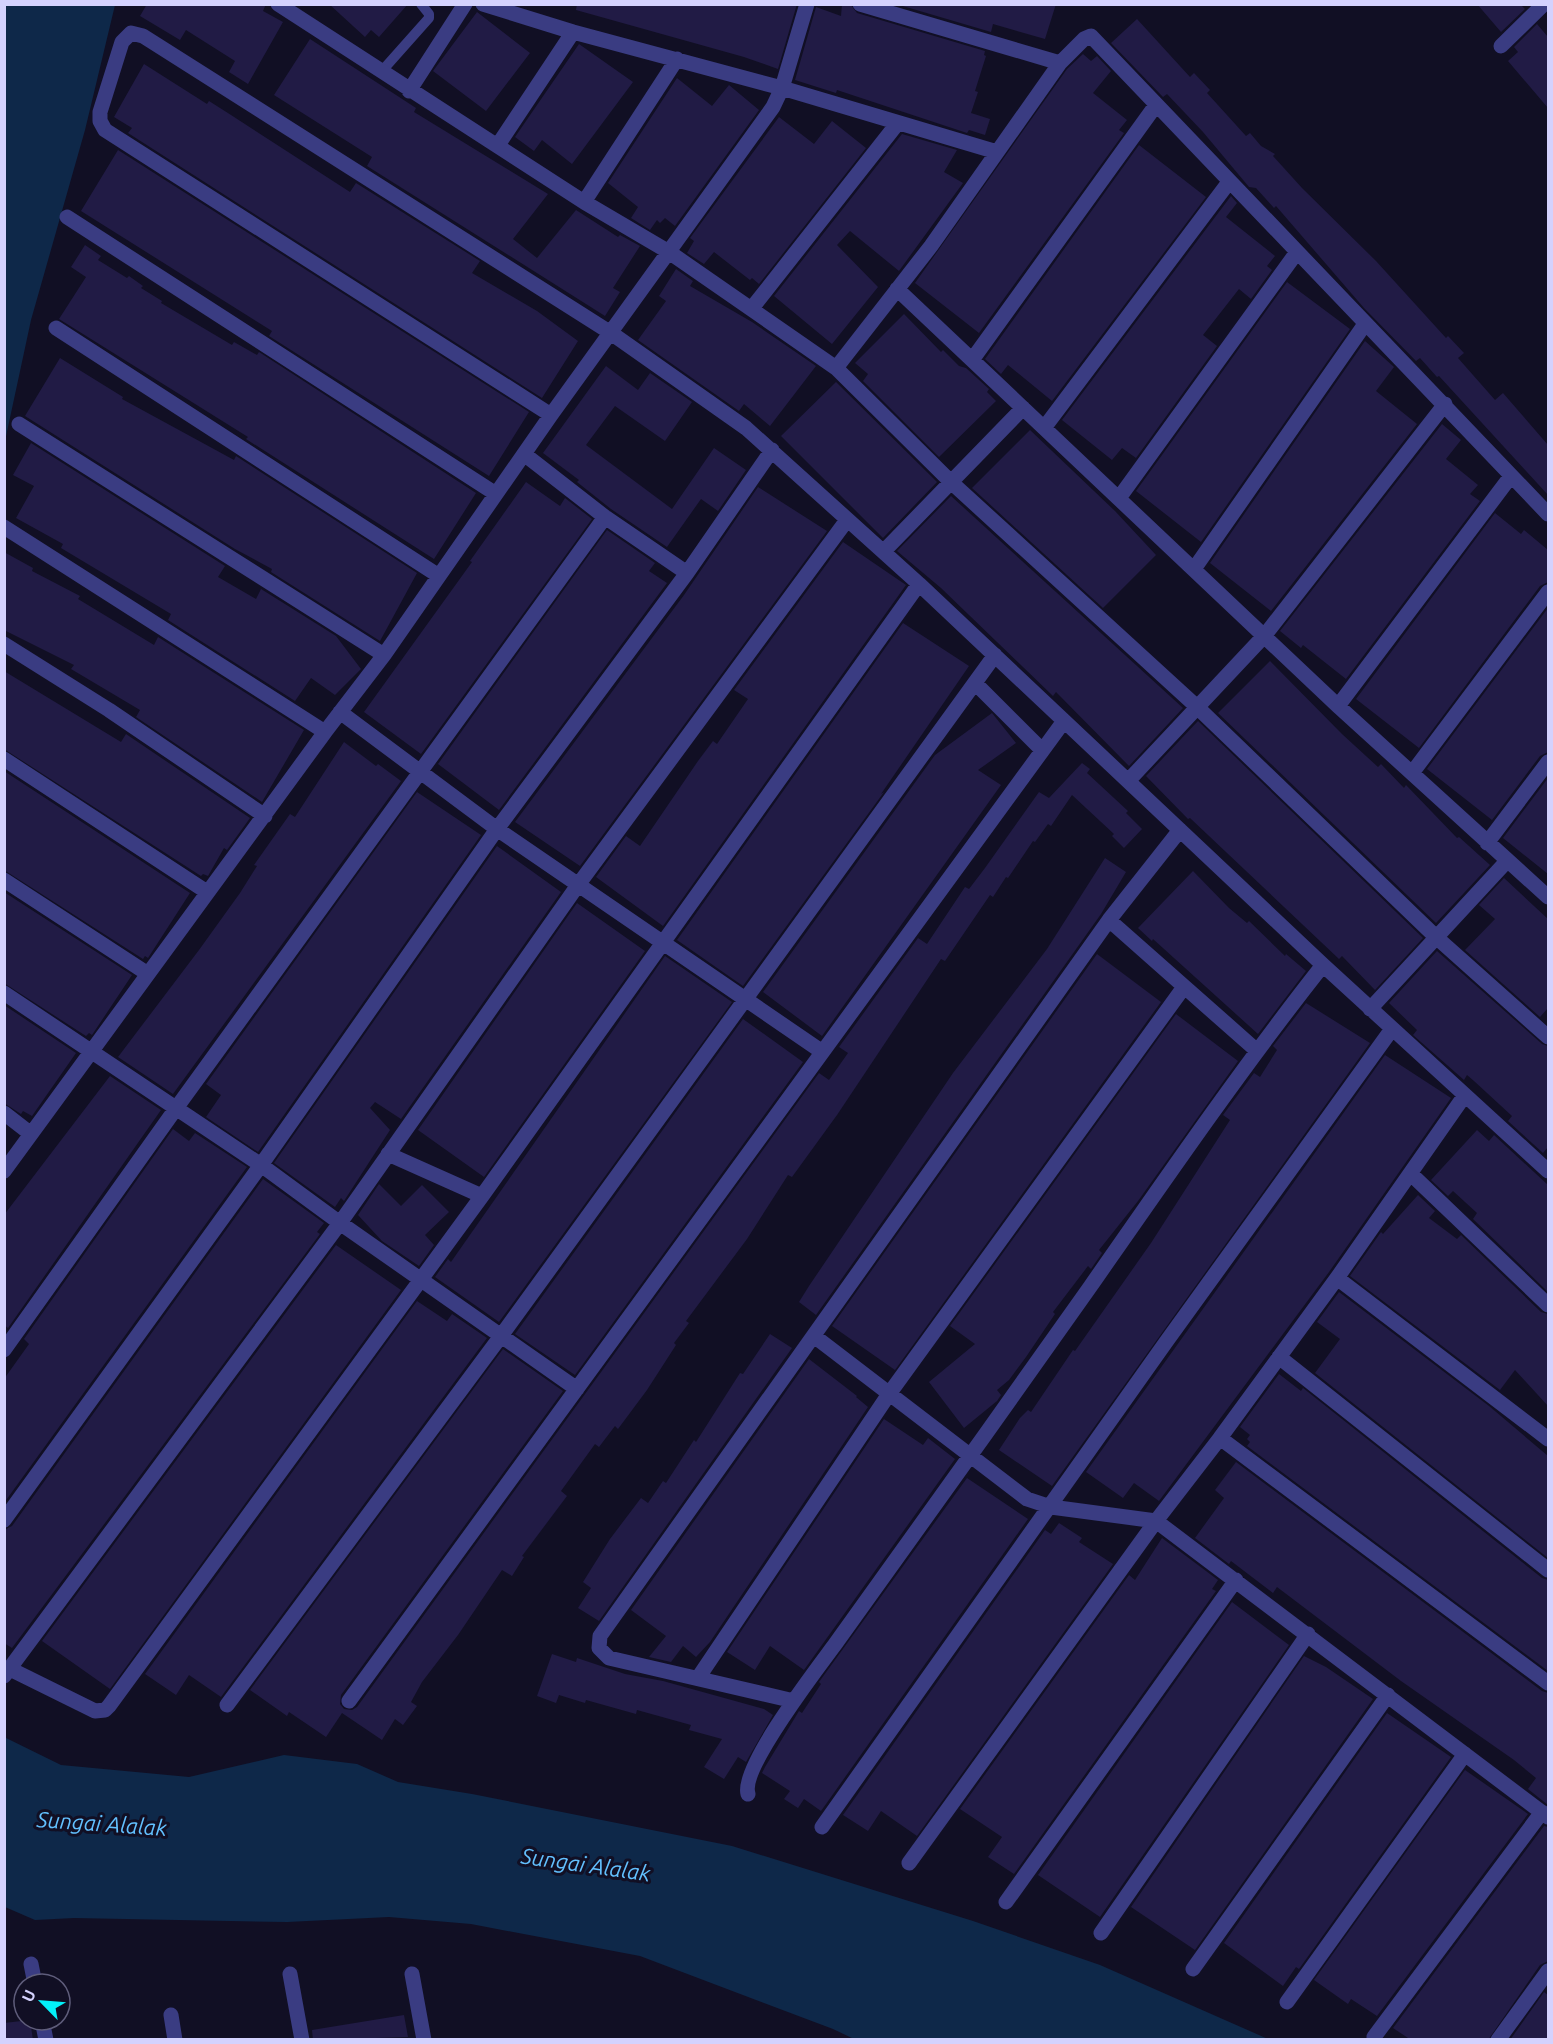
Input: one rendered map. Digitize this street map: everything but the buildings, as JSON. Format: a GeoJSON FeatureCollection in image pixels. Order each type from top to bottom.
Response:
{"type":"FeatureCollection","features":[{"type":"Feature","properties":{"kind":"street"},"geometry":{"type":"LineString","coordinates":[[278,4],[409,91],[498,145],[584,202],[669,252],[836,368],[951,482],[1196,706],[1437,937],[1548,1037]]}},
{"type":"Feature","properties":{"kind":"street"},"geometry":{"type":"LineString","coordinates":[[409,91],[465,4]]}},
{"type":"Feature","properties":{"kind":"street"},"geometry":{"type":"LineString","coordinates":[[4,1171],[207,892],[384,655],[551,415],[772,107],[782,88],[807,4]]}},
{"type":"Feature","properties":{"kind":"street"},"geometry":{"type":"LineString","coordinates":[[860,4],[1060,63]]}},
{"type":"Feature","properties":{"kind":"street"},"geometry":{"type":"LineString","coordinates":[[1501,46],[1544,4]]}},
{"type":"Feature","properties":{"kind":"street"},"geometry":{"type":"LineString","coordinates":[[485,5],[573,32],[782,88],[997,152]]}},
{"type":"Feature","properties":{"kind":"street"},"geometry":{"type":"LineString","coordinates":[[498,145],[573,32]]}},
{"type":"Feature","properties":{"kind":"street"},"geometry":{"type":"LineString","coordinates":[[551,415],[105,130],[100,121],[100,111],[122,42],[131,33],[143,36],[611,333],[723,411],[772,450],[884,551],[1370,1009],[1548,1171]]}},
{"type":"Feature","properties":{"kind":"street"},"geometry":{"type":"LineString","coordinates":[[836,368],[897,290],[1060,63],[1084,39],[1091,36],[1096,38],[1229,182],[1445,404],[1548,514]]}},
{"type":"Feature","properties":{"kind":"street"},"geometry":{"type":"LineString","coordinates":[[584,202],[677,59]]}},
{"type":"Feature","properties":{"kind":"street"},"geometry":{"type":"LineString","coordinates":[[972,360],[1156,105]]}},
{"type":"Feature","properties":{"kind":"street"},"geometry":{"type":"LineString","coordinates":[[752,308],[897,124]]}},
{"type":"Feature","properties":{"kind":"street"},"geometry":{"type":"LineString","coordinates":[[1044,428],[1229,182]]}},
{"type":"Feature","properties":{"kind":"street"},"geometry":{"type":"LineString","coordinates":[[67,217],[496,494]]}},
{"type":"Feature","properties":{"kind":"street"},"geometry":{"type":"LineString","coordinates":[[1119,498],[1297,252]]}},
{"type":"Feature","properties":{"kind":"street"},"geometry":{"type":"LineString","coordinates":[[897,290],[1338,706],[1548,897]]}},
{"type":"Feature","properties":{"kind":"street"},"geometry":{"type":"LineString","coordinates":[[1194,568],[1365,324]]}},
{"type":"Feature","properties":{"kind":"street"},"geometry":{"type":"LineString","coordinates":[[56,328],[439,576]]}},
{"type":"Feature","properties":{"kind":"street"},"geometry":{"type":"LineString","coordinates":[[1128,781],[1265,635],[1445,404]]}},
{"type":"Feature","properties":{"kind":"street"},"geometry":{"type":"LineString","coordinates":[[884,551],[1023,408]]}},
{"type":"Feature","properties":{"kind":"street"},"geometry":{"type":"LineString","coordinates":[[19,424],[384,655]]}},
{"type":"Feature","properties":{"kind":"street"},"geometry":{"type":"LineString","coordinates":[[4,1520],[261,1165],[497,829],[687,573],[772,450]]}},
{"type":"Feature","properties":{"kind":"street"},"geometry":{"type":"LineString","coordinates":[[524,454],[605,517],[687,573]]}},
{"type":"Feature","properties":{"kind":"street"},"geometry":{"type":"LineString","coordinates":[[1338,706],[1511,476]]}},
{"type":"Feature","properties":{"kind":"street"},"geometry":{"type":"LineString","coordinates":[[4,1350],[177,1107],[605,517]]}},
{"type":"Feature","properties":{"kind":"street"},"geometry":{"type":"LineString","coordinates":[[847,520],[578,885],[340,1223],[7,1672],[95,1711],[105,1710],[482,1196],[919,584]]}},
{"type":"Feature","properties":{"kind":"street"},"geometry":{"type":"LineString","coordinates":[[4,527],[325,732]]}},
{"type":"Feature","properties":{"kind":"street"},"geometry":{"type":"LineString","coordinates":[[1412,773],[1548,592]]}},
{"type":"Feature","properties":{"kind":"street"},"geometry":{"type":"LineString","coordinates":[[4,644],[109,710],[264,816]]}},
{"type":"Feature","properties":{"kind":"street"},"geometry":{"type":"LineString","coordinates":[[227,1705],[501,1336],[995,655]]}},
{"type":"Feature","properties":{"kind":"street"},"geometry":{"type":"LineString","coordinates":[[975,683],[1042,750]]}},
{"type":"Feature","properties":{"kind":"street"},"geometry":{"type":"LineString","coordinates":[[340,712],[497,829],[821,1051]]}},
{"type":"Feature","properties":{"kind":"street"},"geometry":{"type":"LineString","coordinates":[[349,1701],[821,1051],[1064,721]]}},
{"type":"Feature","properties":{"kind":"street"},"geometry":{"type":"LineString","coordinates":[[4,759],[207,892]]}},
{"type":"Feature","properties":{"kind":"street"},"geometry":{"type":"LineString","coordinates":[[1487,843],[1548,762]]}},
{"type":"Feature","properties":{"kind":"street"},"geometry":{"type":"LineString","coordinates":[[794,1701],[609,1658],[599,1648],[600,1636],[1109,920],[1180,830]]}},
{"type":"Feature","properties":{"kind":"street"},"geometry":{"type":"LineString","coordinates":[[1370,1009],[1507,861]]}},
{"type":"Feature","properties":{"kind":"street"},"geometry":{"type":"LineString","coordinates":[[4,879],[148,974]]}},
{"type":"Feature","properties":{"kind":"street"},"geometry":{"type":"LineString","coordinates":[[1109,920],[1256,1050]]}},
{"type":"Feature","properties":{"kind":"street"},"geometry":{"type":"LineString","coordinates":[[748,1794],[746,1787],[752,1768],[794,1701],[970,1457],[1256,1050],[1323,965]]}},
{"type":"Feature","properties":{"kind":"street"},"geometry":{"type":"LineString","coordinates":[[698,1678],[889,1394],[1184,987]]}},
{"type":"Feature","properties":{"kind":"street"},"geometry":{"type":"LineString","coordinates":[[4,993],[261,1165],[577,1389]]}},
{"type":"Feature","properties":{"kind":"street"},"geometry":{"type":"LineString","coordinates":[[822,1827],[1173,1332],[1392,1029]]}},
{"type":"Feature","properties":{"kind":"street"},"geometry":{"type":"LineString","coordinates":[[909,1863],[1156,1521],[1279,1357],[1465,1095]]}},
{"type":"Feature","properties":{"kind":"street"},"geometry":{"type":"LineString","coordinates":[[4,1113],[31,1134]]}},
{"type":"Feature","properties":{"kind":"street"},"geometry":{"type":"LineString","coordinates":[[388,1154],[482,1196]]}},
{"type":"Feature","properties":{"kind":"street"},"geometry":{"type":"LineString","coordinates":[[1411,1174],[1548,1305]]}},
{"type":"Feature","properties":{"kind":"street"},"geometry":{"type":"LineString","coordinates":[[1336,1278],[1548,1439]]}},
{"type":"Feature","properties":{"kind":"street"},"geometry":{"type":"LineString","coordinates":[[814,1336],[1027,1499],[1051,1507],[1156,1521],[1545,1814],[1374,2037]]}},
{"type":"Feature","properties":{"kind":"street"},"geometry":{"type":"LineString","coordinates":[[1279,1357],[1548,1570]]}},
{"type":"Feature","properties":{"kind":"street"},"geometry":{"type":"LineString","coordinates":[[1220,1438],[1548,1683]]}},
{"type":"Feature","properties":{"kind":"street"},"geometry":{"type":"LineString","coordinates":[[1006,1902],[1236,1580]]}},
{"type":"Feature","properties":{"kind":"street"},"geometry":{"type":"LineString","coordinates":[[1101,1933],[1308,1634]]}},
{"type":"Feature","properties":{"kind":"street"},"geometry":{"type":"LineString","coordinates":[[1193,1969],[1388,1695]]}},
{"type":"Feature","properties":{"kind":"street"},"geometry":{"type":"LineString","coordinates":[[1287,2002],[1465,1754]]}},
{"type":"Feature","properties":{"kind":"street"},"geometry":{"type":"LineString","coordinates":[[32,1964],[33,1972]]}},
{"type":"Feature","properties":{"kind":"street"},"geometry":{"type":"LineString","coordinates":[[1498,2040],[1548,1971]]}},
{"type":"Feature","properties":{"kind":"street"},"geometry":{"type":"LineString","coordinates":[[290,1974],[302,2040]]}},
{"type":"Feature","properties":{"kind":"street"},"geometry":{"type":"LineString","coordinates":[[412,1974],[424,2040]]}},
{"type":"Feature","properties":{"kind":"street"},"geometry":{"type":"LineString","coordinates":[[171,2015],[175,2040]]}},
{"type":"Feature","properties":{"kind":"lane"},"geometry":{"type":"LineString","coordinates":[[381,72],[429,18],[421,4]]}},
{"type":"Feature","properties":{"kind":"water"},"geometry":{"type":"Polygon","coordinates":[[[5,5],[115,5],[85,130],[31,320],[5,441],[5,5]]]}},
{"type":"Feature","properties":{"kind":"water","name":"Sungai Alalak"},"geometry":{"type":"Polygon","coordinates":[[[4,1737],[61,1765],[189,1777],[284,1755],[357,1764],[398,1782],[472,1794],[732,1846],[973,1921],[1100,1965],[1268,2039],[854,2039],[640,1956],[471,1924],[389,1917],[287,1922],[74,1918],[35,1920],[5,1907],[4,1737]]]}}]}
